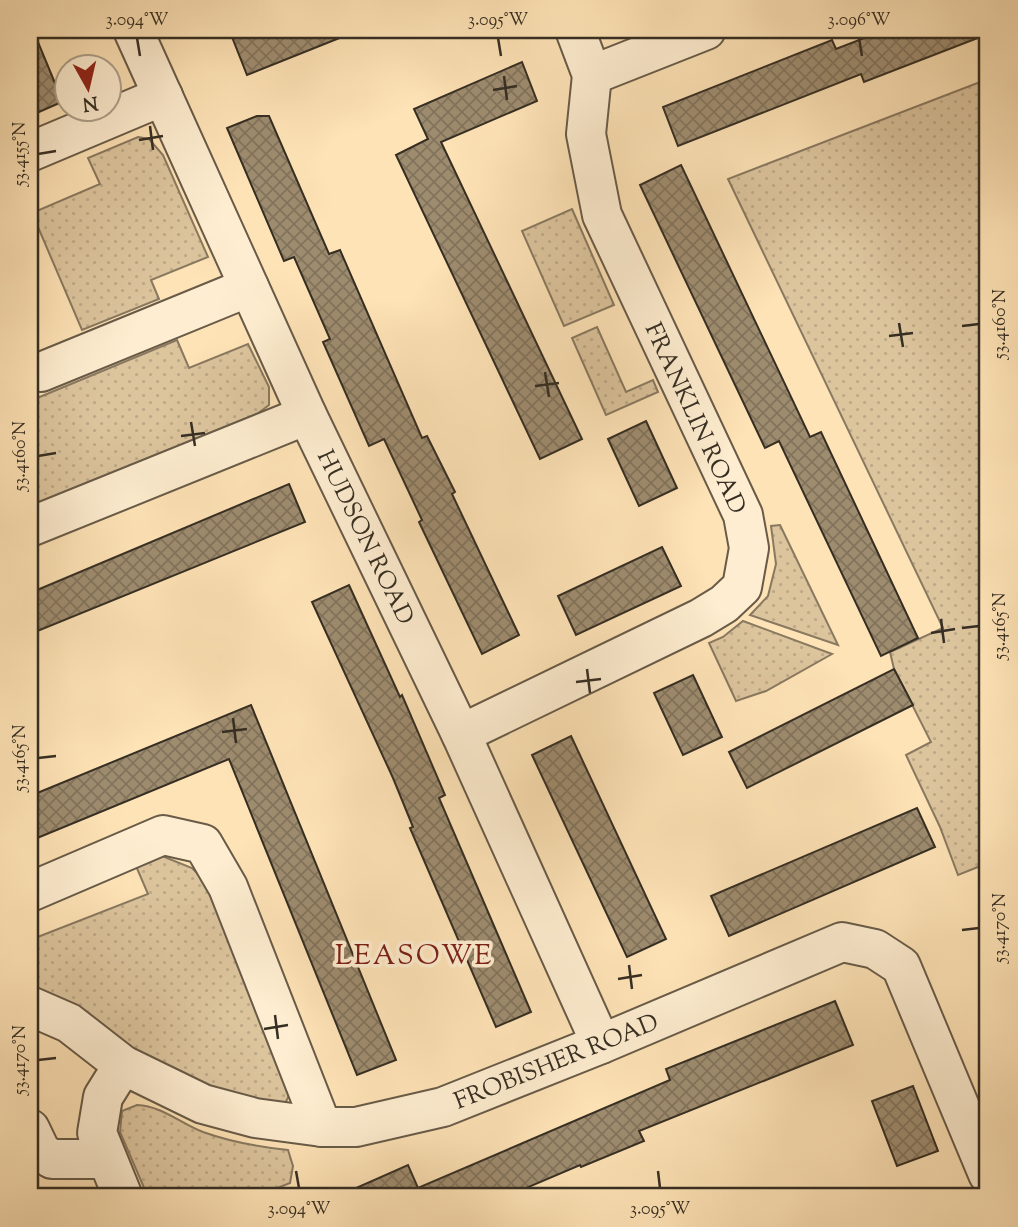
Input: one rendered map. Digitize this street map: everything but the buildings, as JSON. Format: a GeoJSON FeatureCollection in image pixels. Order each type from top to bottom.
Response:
{"type":"FeatureCollection","features":[{"type":"Feature","properties":{"kind":"street","name":"HUDSON ROAD"},"geometry":{"type":"LineString","coordinates":[[133,30],[307,415],[461,734],[601,1044]]}},
{"type":"Feature","properties":{"kind":"street","name":"FRANKLIN ROAD"},"geometry":{"type":"LineString","coordinates":[[461,734],[701,618],[724,604],[742,587],[749,548],[743,515],[602,215],[586,134],[592,75],[575,30]]}},
{"type":"Feature","properties":{"kind":"street"},"geometry":{"type":"LineString","coordinates":[[592,75],[706,30]]}},
{"type":"Feature","properties":{"kind":"street"},"geometry":{"type":"LineString","coordinates":[[30,152],[163,96]]}},
{"type":"Feature","properties":{"kind":"street"},"geometry":{"type":"LineString","coordinates":[[41,372],[249,287]]}},
{"type":"Feature","properties":{"kind":"street"},"geometry":{"type":"LineString","coordinates":[[30,527],[307,415]]}},
{"type":"Feature","properties":{"kind":"street"},"geometry":{"type":"LineString","coordinates":[[30,892],[163,835],[203,844],[228,887],[322,1127]]}},
{"type":"Feature","properties":{"kind":"street","name":"FROBISHER ROAD"},"geometry":{"type":"LineString","coordinates":[[30,1006],[69,1023],[123,1065],[203,1104],[256,1118],[322,1127],[356,1127],[443,1107],[601,1044],[842,942],[875,949],[901,966],[988,1174]]}},
{"type":"Feature","properties":{"kind":"street"},"geometry":{"type":"LineString","coordinates":[[123,1065],[103,1097],[97,1133],[123,1197]]}},
{"type":"Feature","properties":{"kind":"street"},"geometry":{"type":"LineString","coordinates":[[30,1129],[41,1152],[52,1159],[107,1159]]}},
{"type":"Feature","properties":{"kind":"shaded area"},"geometry":{"type":"Polygon","coordinates":[[[988,79],[988,863],[958,875],[940,827],[906,755],[931,742],[894,669],[890,652],[943,628],[728,179],[988,79]]]}},
{"type":"Feature","properties":{"kind":"shaded area"},"geometry":{"type":"Polygon","coordinates":[[[138,137],[149,139],[163,155],[208,257],[151,280],[159,299],[82,330],[32,213],[100,184],[88,158],[138,137]]]}},
{"type":"Feature","properties":{"kind":"shaded area"},"geometry":{"type":"Polygon","coordinates":[[[572,209],[614,305],[564,326],[522,231],[572,209]]]}},
{"type":"Feature","properties":{"kind":"shaded area"},"geometry":{"type":"Polygon","coordinates":[[[597,327],[626,392],[653,380],[658,392],[606,415],[572,338],[597,327]]]}},
{"type":"Feature","properties":{"kind":"shaded area"},"geometry":{"type":"Polygon","coordinates":[[[177,340],[189,368],[248,344],[269,387],[269,405],[257,414],[30,506],[30,401],[177,340]]]}},
{"type":"Feature","properties":{"kind":"shaded area"},"geometry":{"type":"Polygon","coordinates":[[[780,525],[838,645],[750,615],[768,596],[776,564],[771,526],[780,525]]]}},
{"type":"Feature","properties":{"kind":"shaded area"},"geometry":{"type":"Polygon","coordinates":[[[743,621],[832,654],[766,691],[736,701],[709,643],[723,637],[743,621]]]}},
{"type":"Feature","properties":{"kind":"shaded area"},"geometry":{"type":"Polygon","coordinates":[[[162,856],[192,868],[211,887],[292,1089],[283,1108],[250,1104],[148,1059],[30,991],[30,940],[148,894],[136,866],[162,856]]]}},
{"type":"Feature","properties":{"kind":"shaded area"},"geometry":{"type":"Polygon","coordinates":[[[137,1105],[163,1112],[214,1136],[288,1150],[293,1166],[290,1183],[255,1197],[148,1197],[120,1132],[122,1111],[137,1105]]]}},
{"type":"Feature","properties":{"kind":"district","name":"LEASOWE"},"geometry":{"type":"Point","coordinates":[414,954]}}]}
